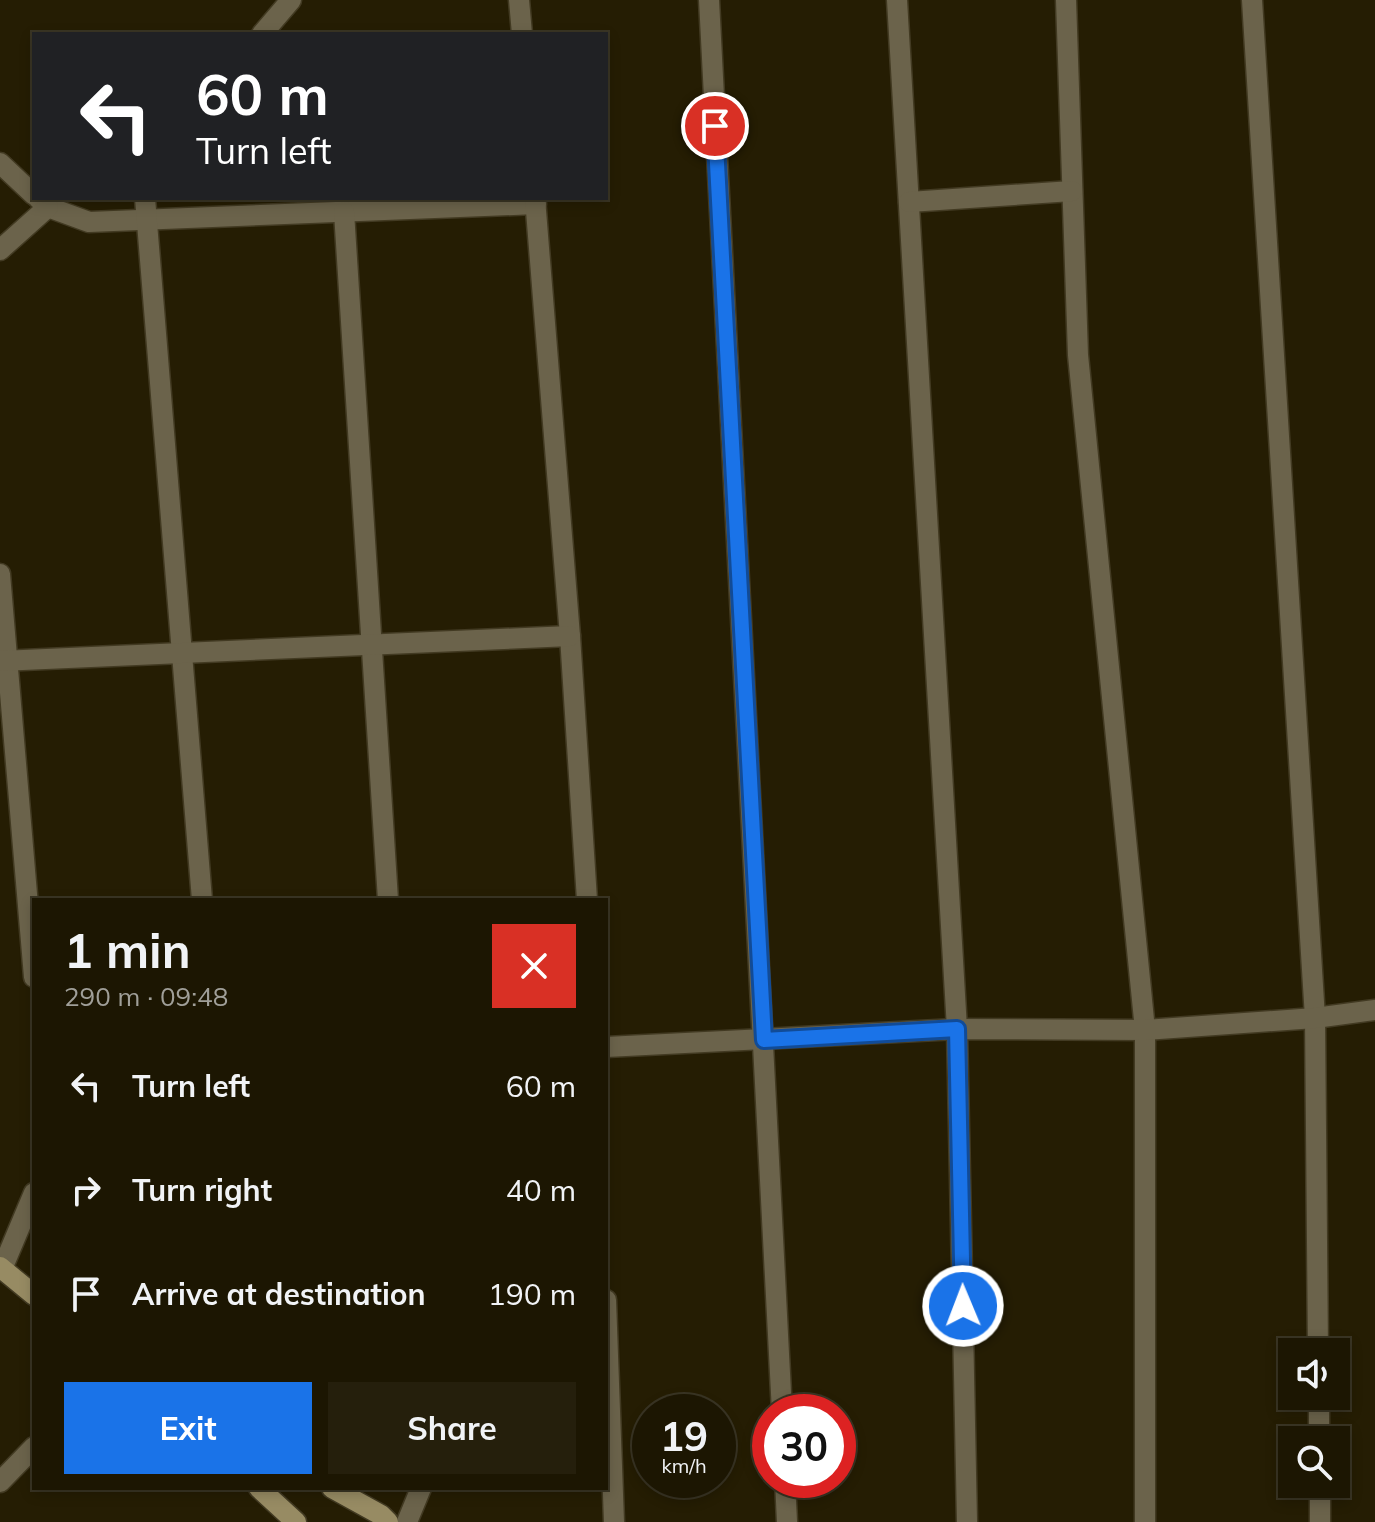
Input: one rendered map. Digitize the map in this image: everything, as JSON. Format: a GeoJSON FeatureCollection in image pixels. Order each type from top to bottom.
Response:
{"type":"FeatureCollection","features":[{"type":"Feature","properties":{"kind":"main road"},"geometry":{"type":"LineString","coordinates":[[1,1268],[32,1293]]}},
{"type":"Feature","properties":{"kind":"main road"},"geometry":{"type":"LineString","coordinates":[[261,1490],[296,1522]]}},
{"type":"Feature","properties":{"kind":"main road"},"geometry":{"type":"LineString","coordinates":[[336,1490],[388,1522]]}},
{"type":"Feature","properties":{"kind":"street"},"geometry":{"type":"LineString","coordinates":[[264,32],[291,0]]}},
{"type":"Feature","properties":{"kind":"street"},"geometry":{"type":"LineString","coordinates":[[519,0],[522,32]]}},
{"type":"Feature","properties":{"kind":"street"},"geometry":{"type":"LineString","coordinates":[[709,0],[781,1394]]}},
{"type":"Feature","properties":{"kind":"street"},"geometry":{"type":"LineString","coordinates":[[897,0],[957,1029],[967,1522]]}},
{"type":"Feature","properties":{"kind":"street"},"geometry":{"type":"LineString","coordinates":[[1066,0],[1078,355],[1145,1030],[1145,1522]]}},
{"type":"Feature","properties":{"kind":"street"},"geometry":{"type":"LineString","coordinates":[[1252,0],[1315,1018],[1318,1338]]}},
{"type":"Feature","properties":{"kind":"street"},"geometry":{"type":"LineString","coordinates":[[0,163],[32,193]]}},
{"type":"Feature","properties":{"kind":"street"},"geometry":{"type":"LineString","coordinates":[[909,202],[1072,191]]}},
{"type":"Feature","properties":{"kind":"street"},"geometry":{"type":"LineString","coordinates":[[0,250],[40,200],[89,222],[536,201],[587,898]]}},
{"type":"Feature","properties":{"kind":"street"},"geometry":{"type":"LineString","coordinates":[[145,200],[202,898]]}},
{"type":"Feature","properties":{"kind":"street"},"geometry":{"type":"LineString","coordinates":[[344,212],[388,898]]}},
{"type":"Feature","properties":{"kind":"street"},"geometry":{"type":"LineString","coordinates":[[0,574],[4,661],[32,956]]}},
{"type":"Feature","properties":{"kind":"street"},"geometry":{"type":"LineString","coordinates":[[4,661],[570,636]]}},
{"type":"Feature","properties":{"kind":"street"},"geometry":{"type":"LineString","coordinates":[[608,1047],[957,1029],[1145,1030],[1315,1018],[1375,1010]]}},
{"type":"Feature","properties":{"kind":"street"},"geometry":{"type":"LineString","coordinates":[[1,1268],[32,1198]]}},
{"type":"Feature","properties":{"kind":"street"},"geometry":{"type":"LineString","coordinates":[[608,1356],[614,1522]]}},
{"type":"Feature","properties":{"kind":"street"},"geometry":{"type":"LineString","coordinates":[[0,1482],[32,1449]]}},
{"type":"Feature","properties":{"kind":"street"},"geometry":{"type":"LineString","coordinates":[[407,1522],[420,1490]]}},
{"type":"Feature","properties":{"kind":"street"},"geometry":{"type":"LineString","coordinates":[[786,1498],[787,1522]]}},
{"type":"Feature","properties":{"kind":"street"},"geometry":{"type":"LineString","coordinates":[[1320,1498],[1320,1522]]}},
{"type":"Feature","properties":{"kind":"route"},"geometry":{"type":"LineString","coordinates":[[715,126],[764,1040],[957,1029],[963,1306]]}}]}
